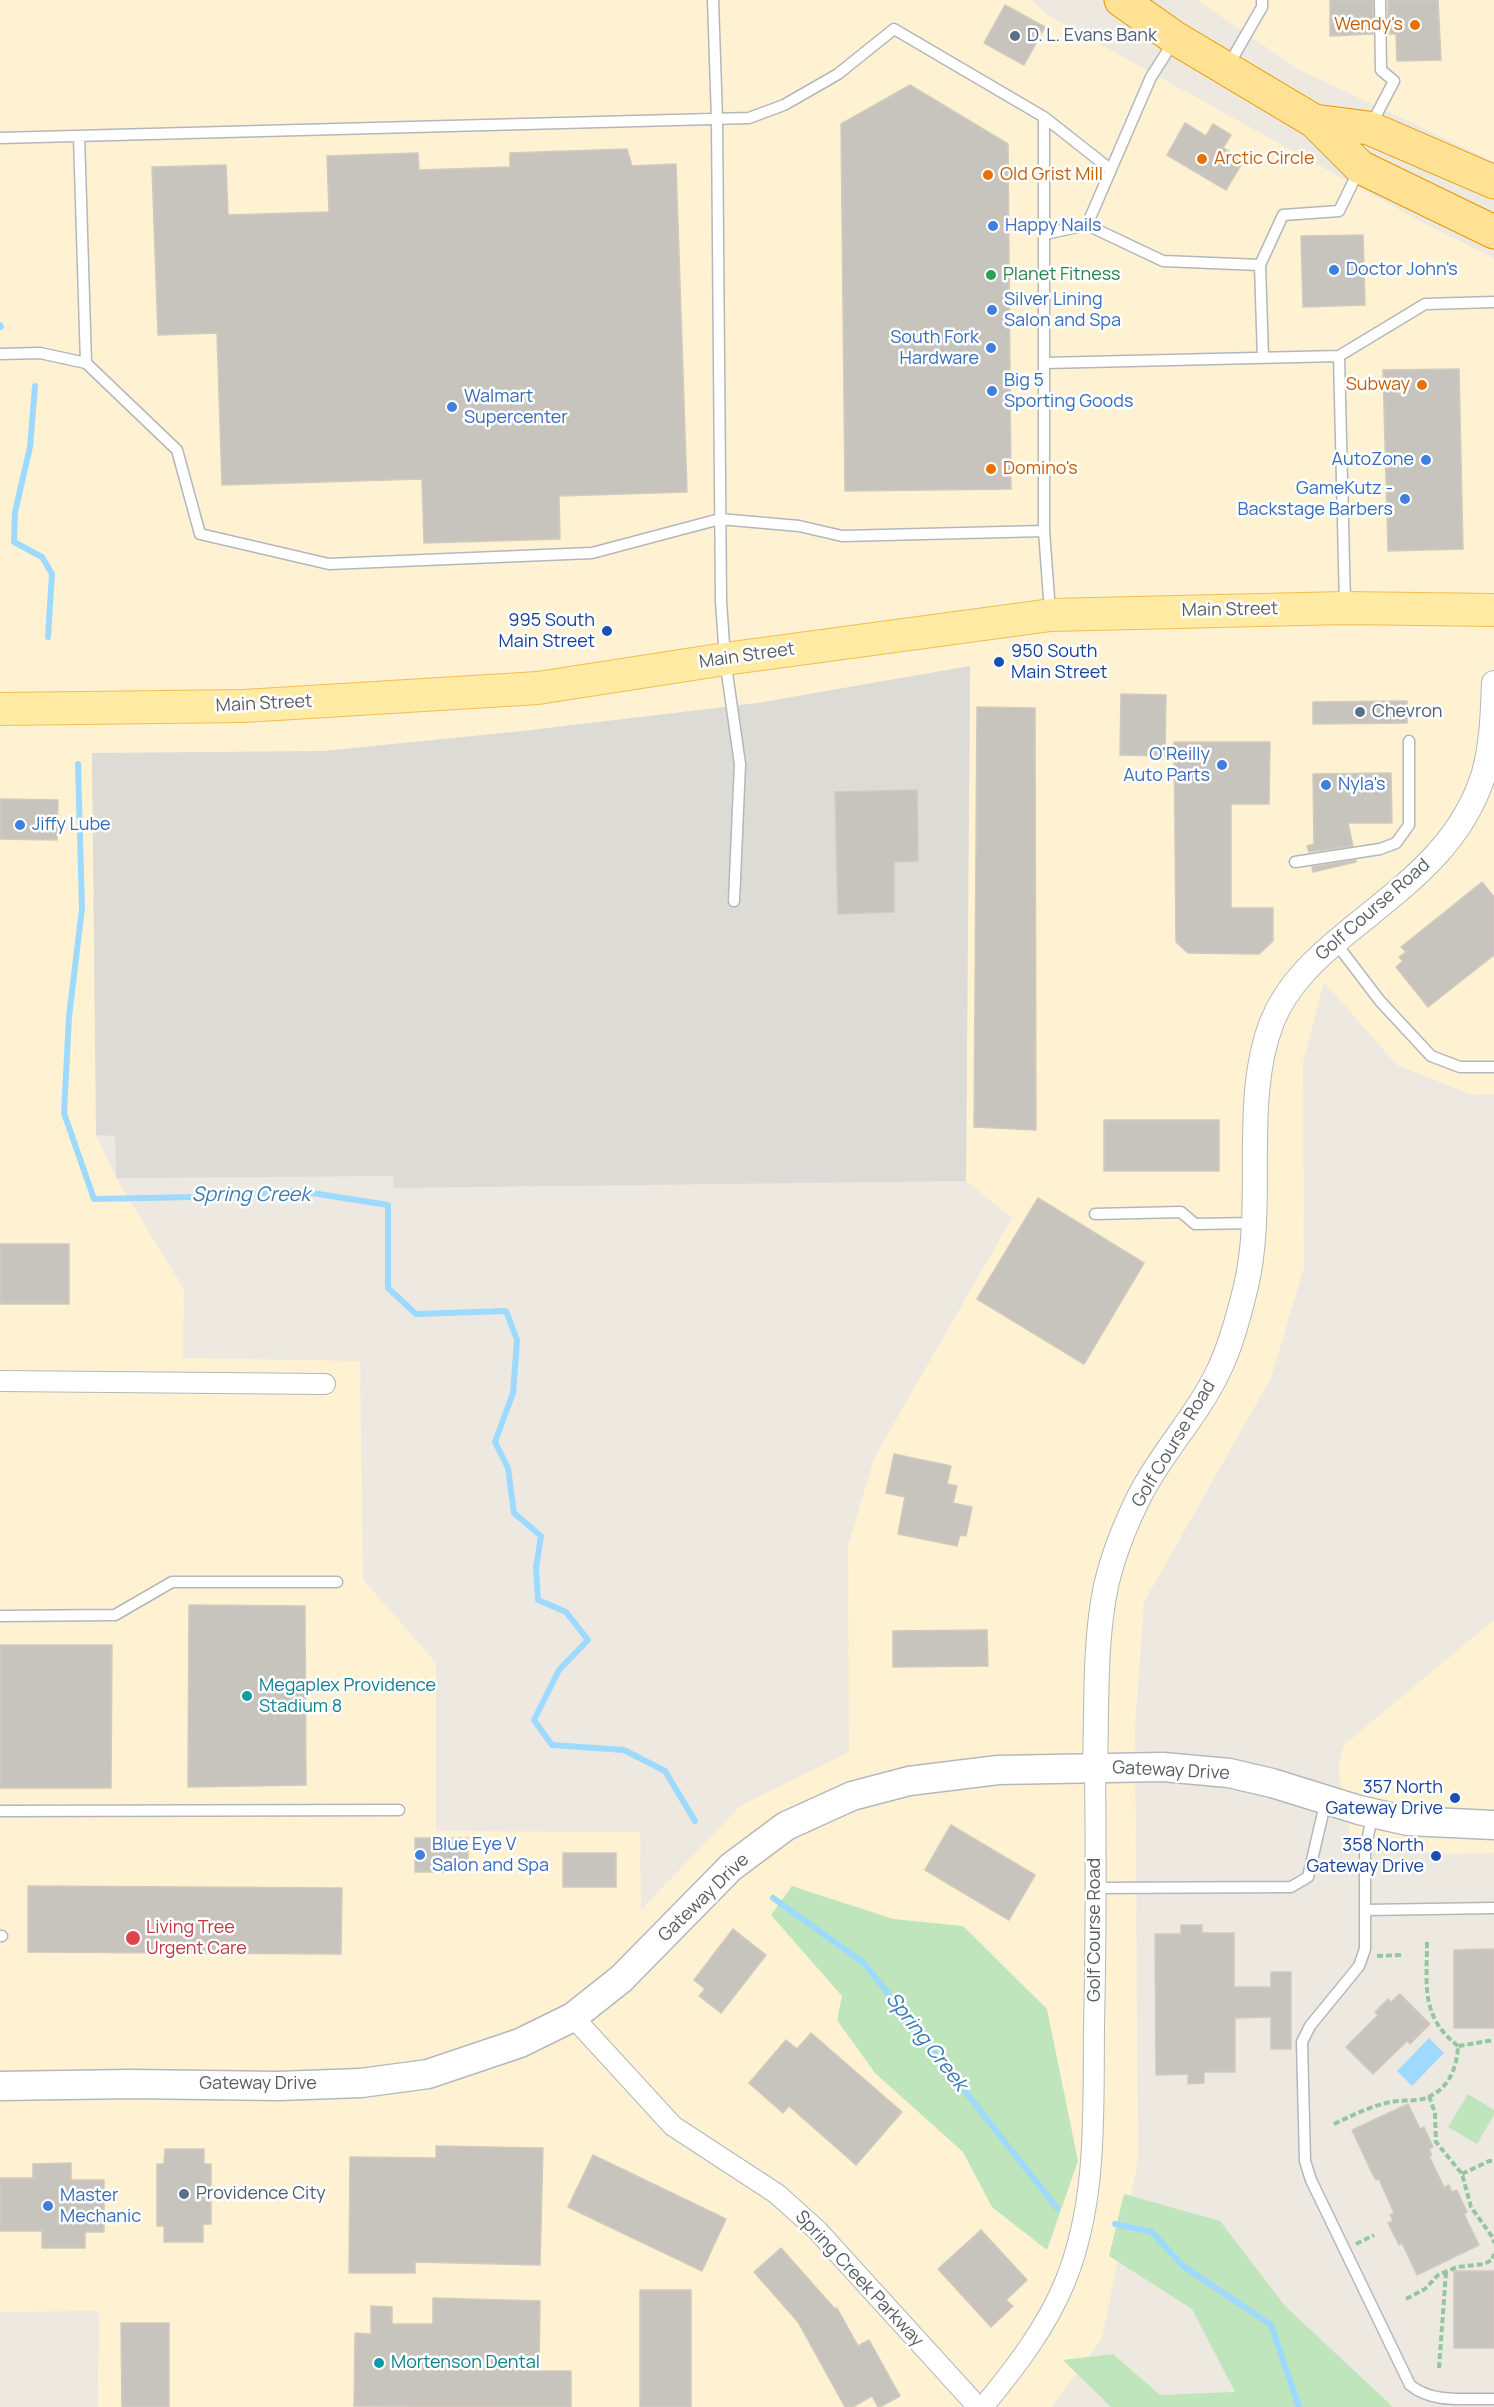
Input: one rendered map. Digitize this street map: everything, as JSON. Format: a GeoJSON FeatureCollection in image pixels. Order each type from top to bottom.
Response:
{"type":"FeatureCollection","features":[{"type":"Feature","properties":{"kind":"highway"},"geometry":{"type":"LineString","coordinates":[[1121,0],[1175,38],[1314,121],[1360,167],[1494,232]]}},
{"type":"Feature","properties":{"kind":"highway"},"geometry":{"type":"LineString","coordinates":[[1314,121],[1369,128],[1494,182]]}},
{"type":"Feature","properties":{"kind":"main road","name":"Main Street"},"geometry":{"type":"LineString","coordinates":[[0,709],[244,706],[538,688],[725,659],[1051,615],[1345,608],[1494,610]]}},
{"type":"Feature","properties":{"kind":"main road","name":"Gateway Drive"},"geometry":{"type":"LineString","coordinates":[[0,2086],[131,2084],[278,2086],[361,2083],[428,2074],[520,2043],[573,2018],[621,1979],[731,1867],[786,1826],[852,1796],[909,1781],[998,1770],[1163,1767],[1229,1773],[1408,1821],[1494,1825]]}},
{"type":"Feature","properties":{"kind":"street","name":"Golf Course Road"},"geometry":{"type":"LineString","coordinates":[[983,2407],[1026,2355],[1065,2283],[1080,2236],[1090,2179],[1096,1888],[1095,1767],[1100,1634],[1106,1586],[1120,1540],[1140,1494],[1218,1373],[1234,1330],[1254,1248],[1260,1065],[1272,1022],[1293,985],[1320,953],[1418,875],[1450,841],[1475,797],[1485,770],[1492,720],[1494,683]]}},
{"type":"Feature","properties":{"kind":"street"},"geometry":{"type":"LineString","coordinates":[[0,1381],[325,1384]]}},
{"type":"Feature","properties":{"kind":"street","name":"Spring Creek Parkway"},"geometry":{"type":"LineString","coordinates":[[573,2018],[673,2126],[777,2194],[817,2230],[978,2407]]}},
{"type":"Feature","properties":{"kind":"lane"},"geometry":{"type":"LineString","coordinates":[[714,0],[720,519],[725,659],[740,764],[734,901]]}},
{"type":"Feature","properties":{"kind":"lane"},"geometry":{"type":"LineString","coordinates":[[1227,69],[1262,7],[1262,0]]}},
{"type":"Feature","properties":{"kind":"lane"},"geometry":{"type":"LineString","coordinates":[[1369,128],[1394,81],[1381,70],[1380,0]]}},
{"type":"Feature","properties":{"kind":"lane"},"geometry":{"type":"LineString","coordinates":[[0,138],[749,118],[784,105],[838,74],[894,29],[1044,117],[1110,169]]}},
{"type":"Feature","properties":{"kind":"lane"},"geometry":{"type":"LineString","coordinates":[[1087,225],[1151,77],[1175,38]]}},
{"type":"Feature","properties":{"kind":"lane"},"geometry":{"type":"LineString","coordinates":[[1044,117],[1044,531],[1051,615]]}},
{"type":"Feature","properties":{"kind":"lane"},"geometry":{"type":"LineString","coordinates":[[79,136],[86,363]]}},
{"type":"Feature","properties":{"kind":"lane"},"geometry":{"type":"LineString","coordinates":[[1263,358],[1260,265],[1283,214],[1339,211],[1360,167]]}},
{"type":"Feature","properties":{"kind":"lane"},"geometry":{"type":"LineString","coordinates":[[1045,234],[1087,225],[1163,261],[1260,265]]}},
{"type":"Feature","properties":{"kind":"lane"},"geometry":{"type":"LineString","coordinates":[[1045,363],[1339,356],[1425,304],[1494,302]]}},
{"type":"Feature","properties":{"kind":"lane"},"geometry":{"type":"LineString","coordinates":[[0,354],[40,353],[86,363],[177,450],[200,534],[329,564],[592,553],[720,519],[799,526],[842,536],[1044,531]]}},
{"type":"Feature","properties":{"kind":"lane"},"geometry":{"type":"LineString","coordinates":[[1339,356],[1345,608]]}},
{"type":"Feature","properties":{"kind":"lane"},"geometry":{"type":"LineString","coordinates":[[1295,862],[1380,849],[1396,843],[1409,825],[1409,741]]}},
{"type":"Feature","properties":{"kind":"lane"},"geometry":{"type":"LineString","coordinates":[[1335,941],[1380,1001],[1431,1056],[1460,1067],[1494,1067]]}},
{"type":"Feature","properties":{"kind":"lane"},"geometry":{"type":"LineString","coordinates":[[1095,1214],[1181,1212],[1195,1224],[1254,1223]]}},
{"type":"Feature","properties":{"kind":"lane"},"geometry":{"type":"LineString","coordinates":[[0,1616],[115,1615],[172,1582],[337,1582]]}},
{"type":"Feature","properties":{"kind":"lane"},"geometry":{"type":"LineString","coordinates":[[1096,1888],[1291,1887],[1308,1877],[1326,1800]]}},
{"type":"Feature","properties":{"kind":"lane"},"geometry":{"type":"LineString","coordinates":[[0,1811],[399,1810]]}},
{"type":"Feature","properties":{"kind":"lane"},"geometry":{"type":"LineString","coordinates":[[1373,1813],[1365,1850],[1365,1948],[1359,1966],[1310,2026],[1302,2042],[1305,2161],[1311,2180],[1410,2385],[1419,2393],[1433,2397],[1494,2399]]}},
{"type":"Feature","properties":{"kind":"lane"},"geometry":{"type":"LineString","coordinates":[[1365,1910],[1494,1908]]}},
{"type":"Feature","properties":{"kind":"path"},"geometry":{"type":"LineString","coordinates":[[1427,1942],[1427,2004],[1435,2023],[1446,2037],[1458,2046],[1494,2040]]}},
{"type":"Feature","properties":{"kind":"path"},"geometry":{"type":"LineString","coordinates":[[1362,1956],[1401,1955]]}},
{"type":"Feature","properties":{"kind":"path"},"geometry":{"type":"LineString","coordinates":[[1334,2124],[1365,2109],[1389,2102],[1419,2100],[1444,2087],[1458,2062],[1458,2046]]}},
{"type":"Feature","properties":{"kind":"path"},"geometry":{"type":"LineString","coordinates":[[1429,2096],[1435,2113],[1436,2142],[1462,2174],[1470,2207],[1494,2242]]}},
{"type":"Feature","properties":{"kind":"path"},"geometry":{"type":"LineString","coordinates":[[1462,2174],[1489,2161],[1494,2161]]}},
{"type":"Feature","properties":{"kind":"path"},"geometry":{"type":"LineString","coordinates":[[1406,2299],[1425,2289],[1438,2275],[1446,2271],[1493,2261],[1494,2253]]}},
{"type":"Feature","properties":{"kind":"path"},"geometry":{"type":"LineString","coordinates":[[1439,2368],[1446,2271]]}},
{"type":"Feature","properties":{"kind":"shaded area"},"geometry":{"type":"Polygon","coordinates":[[[0,0],[1032,0],[1049,16],[1427,225],[1494,258],[1494,1094],[1472,1095],[1397,1065],[1324,982],[1303,1062],[1304,1267],[1271,1378],[1144,1602],[1135,1727],[1138,2161],[1102,2338],[1052,2407],[98,2407],[99,2311],[0,2312],[0,0]],[[970,666],[758,703],[523,731],[324,751],[96,1135],[116,1178],[184,1289],[183,1358],[360,1361],[363,1579],[436,1663],[436,1831],[640,1832],[641,1910],[740,1806],[849,1752],[848,1546],[874,1458],[1012,1218],[966,1181],[970,666]]]}},
{"type":"Feature","properties":{"kind":"shaded area"},"geometry":{"type":"Polygon","coordinates":[[[1197,0],[1494,0],[1494,162],[1298,69],[1197,0]]]}},
{"type":"Feature","properties":{"kind":"shaded area"},"geometry":{"type":"Polygon","coordinates":[[[970,666],[966,1181],[394,1188],[393,1176],[116,1178],[115,1136],[96,1135],[92,753],[324,751],[523,731],[758,703],[970,666]]]}},
{"type":"Feature","properties":{"kind":"shaded area"},"geometry":{"type":"Polygon","coordinates":[[[1494,1620],[1494,1853],[1443,1854],[1351,1840],[1338,1769],[1344,1745],[1494,1620]]]}},
{"type":"Feature","properties":{"kind":"green space"},"geometry":{"type":"Polygon","coordinates":[[[792,1886],[893,1919],[963,1926],[1047,2009],[1078,2161],[1047,2250],[992,2207],[963,2152],[875,2073],[837,2020],[842,1996],[771,1915],[792,1886]]]}},
{"type":"Feature","properties":{"kind":"green space"},"geometry":{"type":"Polygon","coordinates":[[[1468,2094],[1494,2110],[1494,2115],[1477,2144],[1448,2127],[1468,2094]]]}},
{"type":"Feature","properties":{"kind":"green space"},"geometry":{"type":"Polygon","coordinates":[[[1124,2194],[1220,2221],[1285,2306],[1393,2407],[1111,2407],[1063,2360],[1113,2354],[1160,2395],[1235,2392],[1192,2309],[1109,2256],[1124,2194]]]}},
{"type":"Feature","properties":{"kind":"water"},"geometry":{"type":"Polygon","coordinates":[[[1429,2038],[1444,2053],[1412,2086],[1397,2071],[1429,2038]]]}},
{"type":"Feature","properties":{"kind":"building"},"geometry":{"type":"Polygon","coordinates":[[[1330,0],[1373,0],[1373,34],[1330,36],[1330,0]]]}},
{"type":"Feature","properties":{"kind":"building"},"geometry":{"type":"Polygon","coordinates":[[[1388,0],[1438,0],[1441,60],[1397,61],[1396,34],[1388,34],[1388,0]]]}},
{"type":"Feature","properties":{"kind":"building"},"geometry":{"type":"Polygon","coordinates":[[[1005,5],[1045,27],[1024,65],[984,43],[1005,5]]]}},
{"type":"Feature","properties":{"kind":"building"},"geometry":{"type":"Polygon","coordinates":[[[910,85],[1008,144],[1011,489],[845,491],[841,124],[910,85]]]}},
{"type":"Feature","properties":{"kind":"building"},"geometry":{"type":"Polygon","coordinates":[[[1185,123],[1206,136],[1213,124],[1231,135],[1223,148],[1244,160],[1226,190],[1167,155],[1185,123]]]}},
{"type":"Feature","properties":{"kind":"building","name":"Walmart Supercenter"},"geometry":{"type":"Polygon","coordinates":[[[627,149],[632,166],[676,164],[687,492],[559,496],[560,539],[424,543],[422,479],[222,485],[217,333],[158,335],[152,167],[226,165],[228,215],[329,212],[327,156],[418,153],[419,170],[510,167],[510,153],[627,149]]]}},
{"type":"Feature","properties":{"kind":"building"},"geometry":{"type":"Polygon","coordinates":[[[1363,235],[1365,305],[1303,307],[1301,236],[1363,235]]]}},
{"type":"Feature","properties":{"kind":"building"},"geometry":{"type":"Polygon","coordinates":[[[1459,369],[1463,549],[1388,551],[1383,370],[1459,369]]]}},
{"type":"Feature","properties":{"kind":"building"},"geometry":{"type":"Polygon","coordinates":[[[1121,694],[1166,695],[1165,756],[1120,755],[1121,694]]]}},
{"type":"Feature","properties":{"kind":"building","name":"Chevron"},"geometry":{"type":"Polygon","coordinates":[[[1407,701],[1407,723],[1313,724],[1313,702],[1407,701]]]}},
{"type":"Feature","properties":{"kind":"building"},"geometry":{"type":"Polygon","coordinates":[[[977,707],[1035,708],[1036,1130],[974,1127],[977,707]]]}},
{"type":"Feature","properties":{"kind":"building"},"geometry":{"type":"Polygon","coordinates":[[[1174,742],[1270,742],[1269,804],[1231,804],[1231,908],[1273,908],[1273,941],[1259,954],[1188,953],[1176,942],[1174,742]]]}},
{"type":"Feature","properties":{"kind":"building"},"geometry":{"type":"Polygon","coordinates":[[[1391,773],[1392,823],[1348,823],[1353,846],[1309,852],[1307,846],[1314,844],[1313,774],[1391,773]]]}},
{"type":"Feature","properties":{"kind":"building"},"geometry":{"type":"Polygon","coordinates":[[[917,790],[918,861],[894,862],[894,912],[838,914],[835,792],[917,790]]]}},
{"type":"Feature","properties":{"kind":"building"},"geometry":{"type":"Polygon","coordinates":[[[0,799],[58,800],[57,840],[0,839],[0,799]]]}},
{"type":"Feature","properties":{"kind":"building"},"geometry":{"type":"Polygon","coordinates":[[[1356,860],[1356,862],[1313,872],[1312,867],[1356,860]]]}},
{"type":"Feature","properties":{"kind":"building"},"geometry":{"type":"Polygon","coordinates":[[[1482,882],[1494,897],[1494,955],[1428,1007],[1396,967],[1403,961],[1399,957],[1406,952],[1401,947],[1482,882]]]}},
{"type":"Feature","properties":{"kind":"building"},"geometry":{"type":"Polygon","coordinates":[[[1104,1120],[1219,1120],[1219,1171],[1104,1171],[1104,1120]]]}},
{"type":"Feature","properties":{"kind":"building"},"geometry":{"type":"Polygon","coordinates":[[[1038,1198],[1144,1263],[1084,1364],[977,1299],[1038,1198]]]}},
{"type":"Feature","properties":{"kind":"building"},"geometry":{"type":"Polygon","coordinates":[[[0,1244],[69,1244],[69,1304],[0,1304],[0,1244]]]}},
{"type":"Feature","properties":{"kind":"building"},"geometry":{"type":"Polygon","coordinates":[[[894,1454],[951,1466],[947,1484],[957,1486],[953,1503],[972,1507],[966,1536],[960,1535],[957,1546],[898,1534],[905,1497],[886,1493],[894,1454]]]}},
{"type":"Feature","properties":{"kind":"building","name":"Megaplex Providence Stadium 8"},"geometry":{"type":"Polygon","coordinates":[[[189,1605],[305,1606],[306,1785],[188,1787],[189,1605]]]}},
{"type":"Feature","properties":{"kind":"building"},"geometry":{"type":"Polygon","coordinates":[[[987,1630],[988,1666],[893,1667],[893,1631],[987,1630]]]}},
{"type":"Feature","properties":{"kind":"building"},"geometry":{"type":"Polygon","coordinates":[[[0,1645],[112,1645],[111,1788],[0,1788],[0,1645]]]}},
{"type":"Feature","properties":{"kind":"building"},"geometry":{"type":"Polygon","coordinates":[[[951,1825],[1035,1875],[1009,1920],[925,1870],[951,1825]]]}},
{"type":"Feature","properties":{"kind":"building"},"geometry":{"type":"Polygon","coordinates":[[[415,1838],[468,1838],[468,1872],[415,1872],[415,1838]]]}},
{"type":"Feature","properties":{"kind":"building"},"geometry":{"type":"Polygon","coordinates":[[[563,1853],[616,1853],[616,1887],[563,1887],[563,1853]]]}},
{"type":"Feature","properties":{"kind":"building"},"geometry":{"type":"Polygon","coordinates":[[[28,1886],[342,1888],[341,1954],[28,1952],[28,1886]]]}},
{"type":"Feature","properties":{"kind":"building"},"geometry":{"type":"Polygon","coordinates":[[[1181,1925],[1202,1925],[1202,1933],[1234,1933],[1234,1987],[1271,1987],[1271,1972],[1291,1972],[1291,2049],[1271,2049],[1271,2017],[1235,2018],[1235,2072],[1204,2072],[1204,2083],[1188,2084],[1188,2074],[1156,2075],[1155,1934],[1181,1934],[1181,1925]]]}},
{"type":"Feature","properties":{"kind":"building"},"geometry":{"type":"Polygon","coordinates":[[[733,1929],[766,1955],[721,2013],[699,1996],[705,1989],[694,1980],[733,1929]]]}},
{"type":"Feature","properties":{"kind":"building"},"geometry":{"type":"Polygon","coordinates":[[[1494,1949],[1494,2028],[1454,2028],[1454,1950],[1494,1949]]]}},
{"type":"Feature","properties":{"kind":"building"},"geometry":{"type":"Polygon","coordinates":[[[1400,1994],[1430,2024],[1410,2044],[1407,2041],[1373,2074],[1346,2047],[1378,2015],[1375,2012],[1388,1999],[1391,2002],[1400,1994]]]}},
{"type":"Feature","properties":{"kind":"building"},"geometry":{"type":"Polygon","coordinates":[[[811,2033],[902,2112],[856,2165],[789,2106],[783,2113],[749,2083],[786,2040],[797,2049],[811,2033]]]}},
{"type":"Feature","properties":{"kind":"building"},"geometry":{"type":"Polygon","coordinates":[[[1408,2104],[1420,2129],[1424,2127],[1433,2147],[1429,2149],[1432,2155],[1429,2156],[1444,2187],[1449,2185],[1452,2192],[1457,2190],[1467,2212],[1464,2214],[1479,2245],[1417,2275],[1402,2243],[1399,2245],[1388,2223],[1393,2221],[1390,2215],[1394,2213],[1379,2179],[1376,2180],[1372,2173],[1352,2130],[1408,2104]]]}},
{"type":"Feature","properties":{"kind":"building"},"geometry":{"type":"Polygon","coordinates":[[[436,2146],[543,2148],[540,2265],[415,2262],[415,2273],[349,2273],[350,2157],[436,2158],[436,2146]]]}},
{"type":"Feature","properties":{"kind":"building","name":"Providence City"},"geometry":{"type":"Polygon","coordinates":[[[165,2149],[204,2149],[204,2164],[211,2164],[211,2224],[203,2224],[203,2242],[164,2242],[164,2226],[157,2226],[157,2164],[164,2164],[165,2149]]]}},
{"type":"Feature","properties":{"kind":"building"},"geometry":{"type":"Polygon","coordinates":[[[593,2155],[726,2219],[702,2271],[568,2207],[593,2155]]]}},
{"type":"Feature","properties":{"kind":"building"},"geometry":{"type":"Polygon","coordinates":[[[71,2163],[71,2180],[104,2180],[104,2232],[85,2232],[85,2248],[42,2248],[42,2231],[0,2231],[0,2178],[33,2178],[33,2164],[71,2163]]]}},
{"type":"Feature","properties":{"kind":"building"},"geometry":{"type":"Polygon","coordinates":[[[981,2230],[1027,2280],[1006,2300],[1013,2306],[991,2327],[938,2269],[981,2230]]]}},
{"type":"Feature","properties":{"kind":"building"},"geometry":{"type":"Polygon","coordinates":[[[781,2248],[835,2309],[837,2308],[858,2346],[869,2340],[900,2396],[880,2407],[872,2396],[853,2407],[845,2407],[798,2322],[754,2272],[781,2248]]]}},
{"type":"Feature","properties":{"kind":"building"},"geometry":{"type":"Polygon","coordinates":[[[1454,2271],[1494,2271],[1494,2348],[1454,2348],[1454,2271]]]}},
{"type":"Feature","properties":{"kind":"building"},"geometry":{"type":"Polygon","coordinates":[[[640,2290],[691,2290],[691,2407],[640,2407],[640,2290]]]}},
{"type":"Feature","properties":{"kind":"building"},"geometry":{"type":"Polygon","coordinates":[[[433,2298],[540,2301],[539,2371],[571,2371],[571,2407],[354,2406],[355,2333],[371,2334],[371,2306],[392,2307],[392,2324],[433,2324],[433,2298]]]}},
{"type":"Feature","properties":{"kind":"building"},"geometry":{"type":"Polygon","coordinates":[[[121,2323],[169,2323],[169,2407],[122,2407],[121,2323]]]}},
{"type":"Feature","properties":{"kind":"waterway","name":"Spring Creek"},"geometry":{"type":"LineString","coordinates":[[35,386],[30,447],[15,512],[14,542],[42,557],[52,574],[48,637]]}},
{"type":"Feature","properties":{"kind":"waterway","name":"Spring Creek"},"geometry":{"type":"LineString","coordinates":[[78,764],[82,908],[69,1017],[64,1113],[94,1199],[195,1197],[299,1191],[388,1205],[388,1288],[416,1314],[506,1311],[517,1340],[513,1393],[495,1442],[508,1468],[514,1513],[541,1536],[536,1568],[538,1600],[566,1612],[588,1640],[559,1670],[534,1720],[552,1745],[624,1750],[665,1771],[695,1821]]}},
{"type":"Feature","properties":{"kind":"waterway","name":"Spring Creek"},"geometry":{"type":"LineString","coordinates":[[773,1898],[864,1963],[1057,2208]]}},
{"type":"Feature","properties":{"kind":"waterway","name":"Spring Creek"},"geometry":{"type":"LineString","coordinates":[[1115,2224],[1152,2232],[1183,2266],[1271,2325],[1299,2407]]}},
{"type":"Feature","properties":{"kind":"place","name":"Wendy's"},"geometry":{"type":"Point","coordinates":[1415,25]}},
{"type":"Feature","properties":{"kind":"place","name":"D. L. Evans Bank"},"geometry":{"type":"Point","coordinates":[1015,36]}},
{"type":"Feature","properties":{"kind":"place","name":"Arctic Circle"},"geometry":{"type":"Point","coordinates":[1202,159]}},
{"type":"Feature","properties":{"kind":"place","name":"Old Grist Mill"},"geometry":{"type":"Point","coordinates":[988,175]}},
{"type":"Feature","properties":{"kind":"place","name":"Happy Nails"},"geometry":{"type":"Point","coordinates":[993,226]}},
{"type":"Feature","properties":{"kind":"place","name":"Doctor John's"},"geometry":{"type":"Point","coordinates":[1334,270]}},
{"type":"Feature","properties":{"kind":"place","name":"Planet Fitness"},"geometry":{"type":"Point","coordinates":[991,275]}},
{"type":"Feature","properties":{"kind":"place","name":"Silver Lining Salon and Spa"},"geometry":{"type":"Point","coordinates":[992,310]}},
{"type":"Feature","properties":{"kind":"place","name":"South Fork Hardware"},"geometry":{"type":"Point","coordinates":[991,348]}},
{"type":"Feature","properties":{"kind":"place","name":"Subway"},"geometry":{"type":"Point","coordinates":[1422,385]}},
{"type":"Feature","properties":{"kind":"place","name":"Big 5 Sporting Goods"},"geometry":{"type":"Point","coordinates":[992,391]}},
{"type":"Feature","properties":{"kind":"place","name":"Walmart Supercenter"},"geometry":{"type":"Point","coordinates":[452,407]}},
{"type":"Feature","properties":{"kind":"place","name":"AutoZone"},"geometry":{"type":"Point","coordinates":[1426,460]}},
{"type":"Feature","properties":{"kind":"place","name":"Domino's"},"geometry":{"type":"Point","coordinates":[991,469]}},
{"type":"Feature","properties":{"kind":"place","name":"GameKutz - Backstage Barbers"},"geometry":{"type":"Point","coordinates":[1405,499]}},
{"type":"Feature","properties":{"kind":"place","name":"995 South Main Street"},"geometry":{"type":"Point","coordinates":[607,631]}},
{"type":"Feature","properties":{"kind":"place","name":"950 South Main Street"},"geometry":{"type":"Point","coordinates":[999,662]}},
{"type":"Feature","properties":{"kind":"place","name":"Chevron"},"geometry":{"type":"Point","coordinates":[1360,712]}},
{"type":"Feature","properties":{"kind":"place","name":"O'Reilly Auto Parts"},"geometry":{"type":"Point","coordinates":[1222,765]}},
{"type":"Feature","properties":{"kind":"place","name":"Nyla's"},"geometry":{"type":"Point","coordinates":[1326,785]}},
{"type":"Feature","properties":{"kind":"place","name":"Jiffy Lube"},"geometry":{"type":"Point","coordinates":[20,825]}},
{"type":"Feature","properties":{"kind":"place","name":"Megaplex Providence Stadium 8"},"geometry":{"type":"Point","coordinates":[247,1696]}},
{"type":"Feature","properties":{"kind":"place","name":"357 North Gateway Drive"},"geometry":{"type":"Point","coordinates":[1455,1798]}},
{"type":"Feature","properties":{"kind":"place","name":"Blue Eye V Salon and Spa"},"geometry":{"type":"Point","coordinates":[420,1855]}},
{"type":"Feature","properties":{"kind":"place","name":"358 North Gateway Drive"},"geometry":{"type":"Point","coordinates":[1436,1856]}},
{"type":"Feature","properties":{"kind":"place","name":"Living Tree Urgent Care"},"geometry":{"type":"Point","coordinates":[133,1938]}},
{"type":"Feature","properties":{"kind":"place","name":"Providence City"},"geometry":{"type":"Point","coordinates":[184,2194]}},
{"type":"Feature","properties":{"kind":"place","name":"Master Mechanic"},"geometry":{"type":"Point","coordinates":[48,2206]}},
{"type":"Feature","properties":{"kind":"place","name":"Mortenson Dental"},"geometry":{"type":"Point","coordinates":[379,2363]}}]}
